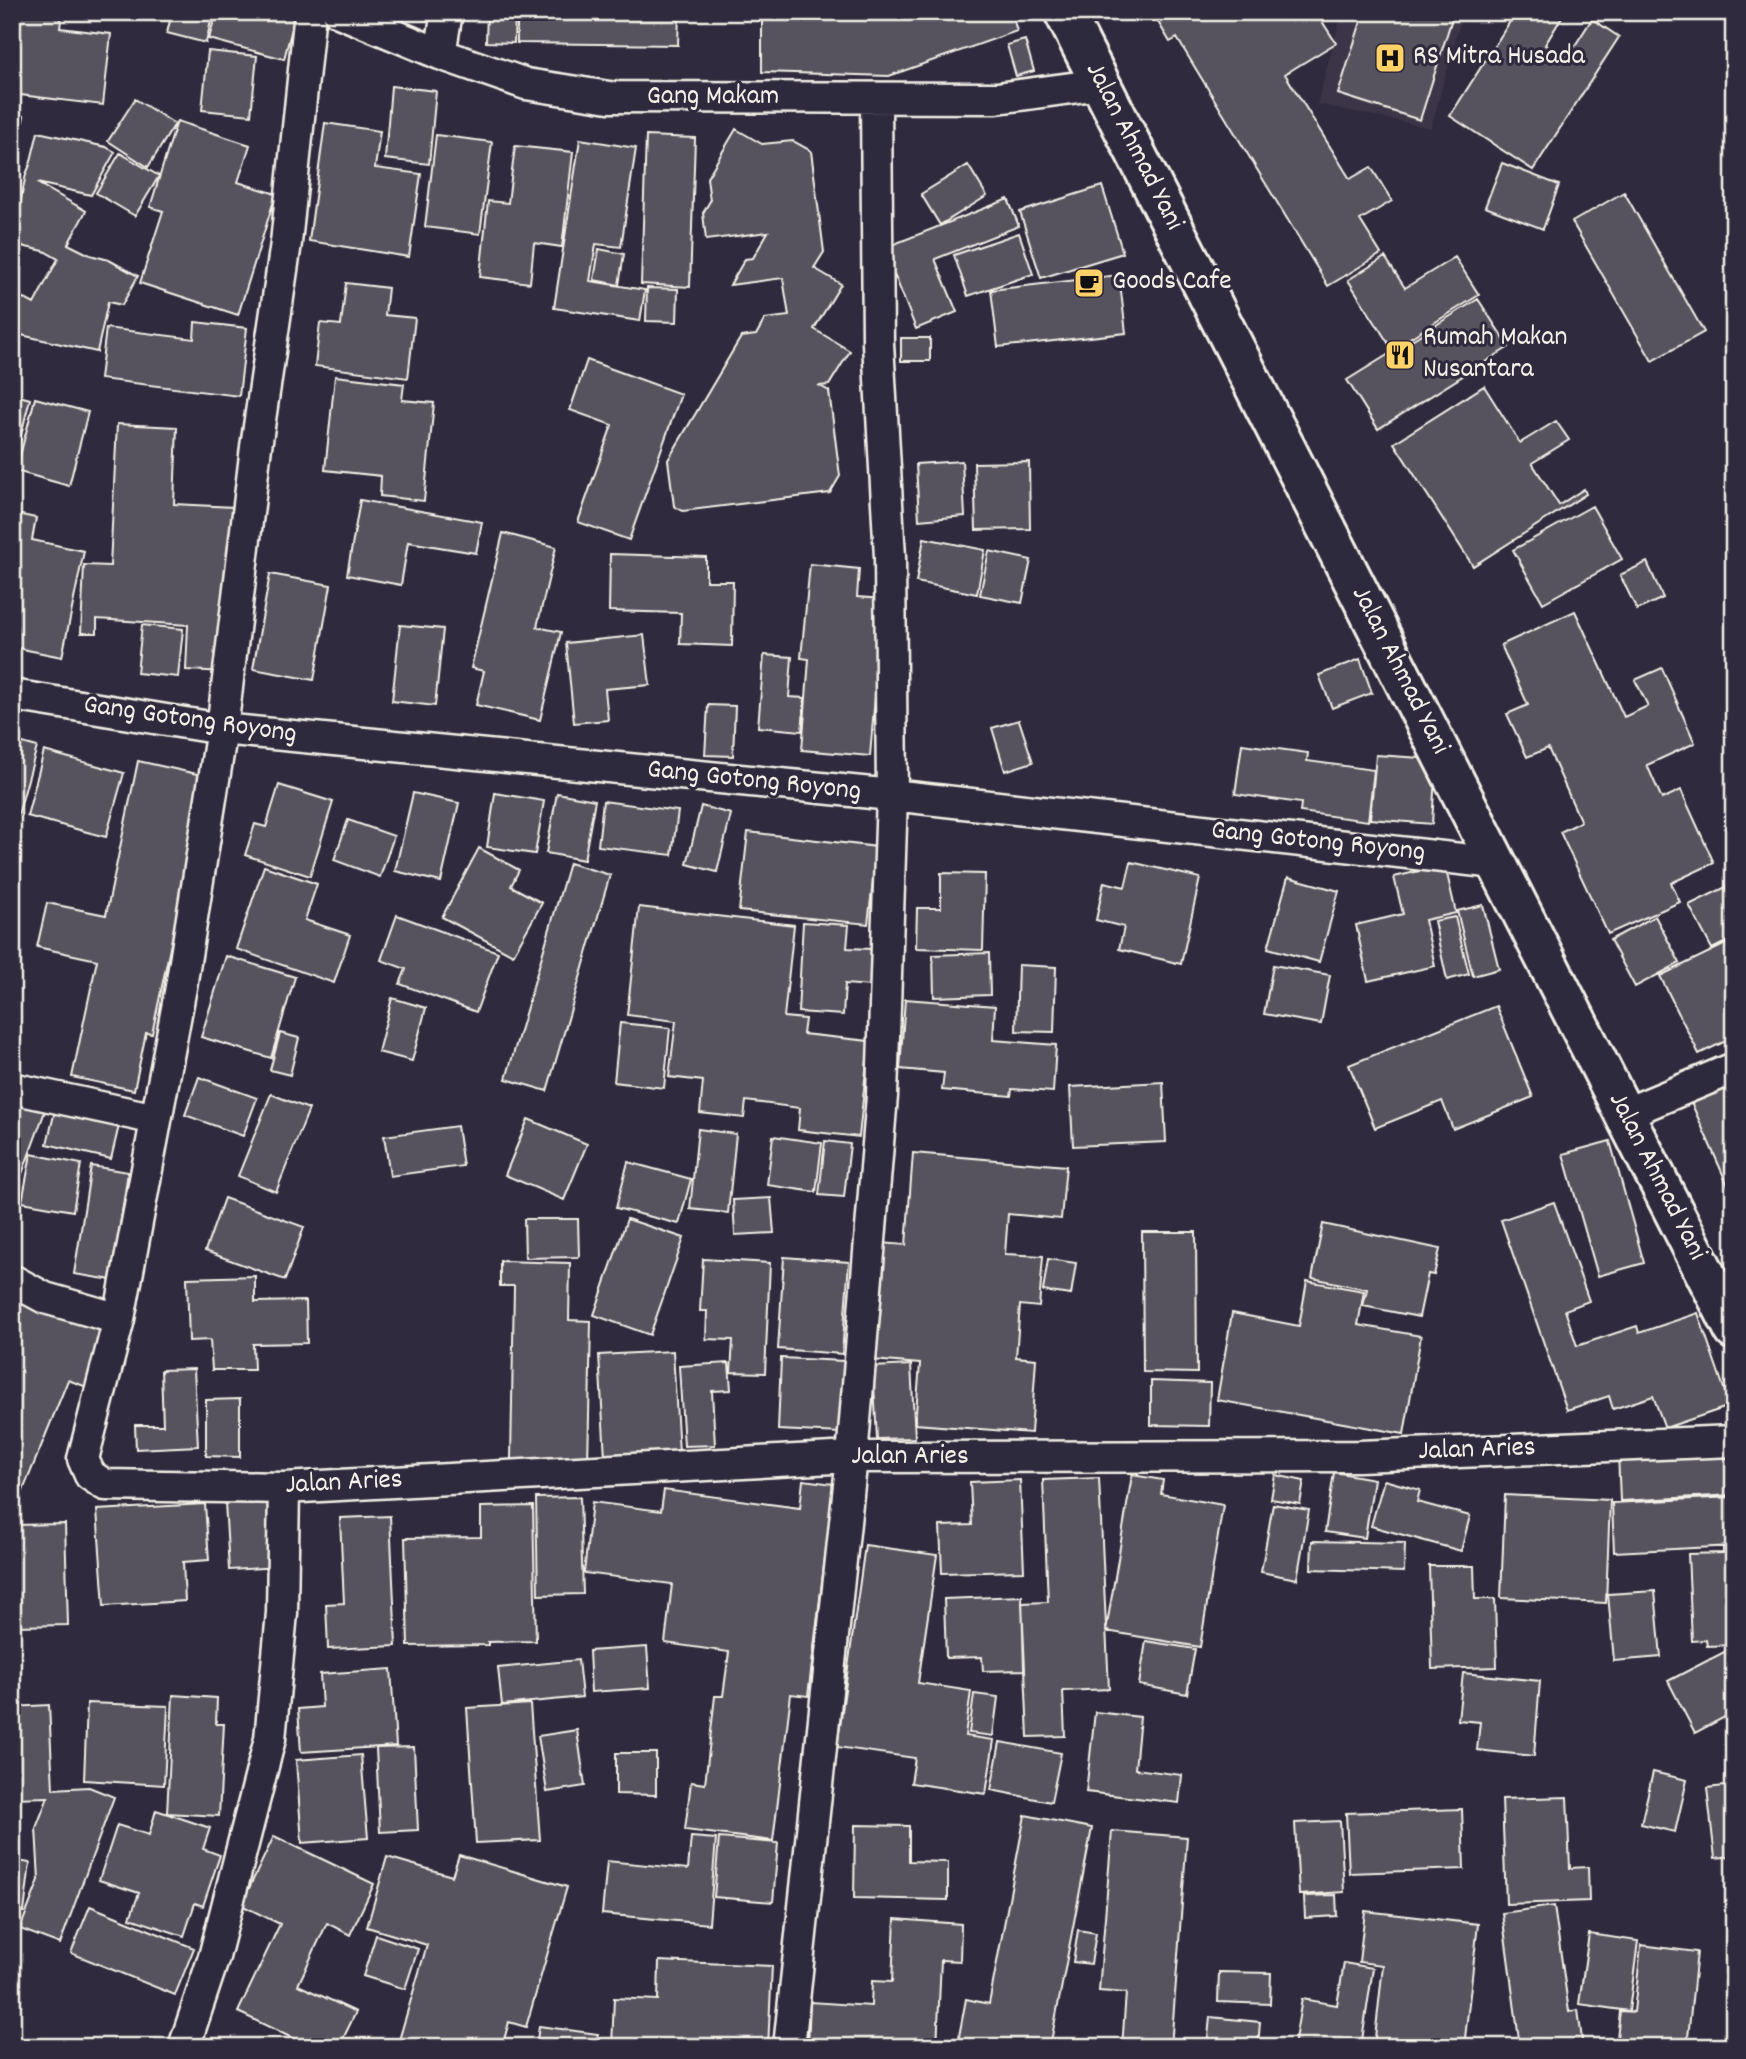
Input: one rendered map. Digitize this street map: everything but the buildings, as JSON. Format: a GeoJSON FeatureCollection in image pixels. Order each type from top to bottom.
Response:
{"type":"FeatureCollection","features":[{"type":"Feature","properties":{"kind":"highway","name":"Jalan Ahmad Yani"},"geometry":{"type":"LineString","coordinates":[[1064,12],[1734,1330]]}},
{"type":"Feature","properties":{"kind":"street"},"geometry":{"type":"LineString","coordinates":[[12,1280],[45,1298],[119,1319],[181,987],[222,729],[255,460],[286,243],[310,12]]}},
{"type":"Feature","properties":{"kind":"street","name":"Gang Makam"},"geometry":{"type":"LineString","coordinates":[[340,12],[440,54],[526,84],[609,97],[997,98],[1101,84]]}},
{"type":"Feature","properties":{"kind":"street"},"geometry":{"type":"LineString","coordinates":[[440,54],[447,12]]}},
{"type":"Feature","properties":{"kind":"street"},"geometry":{"type":"LineString","coordinates":[[789,2047],[852,1457],[882,1096],[892,796],[890,557],[878,343],[876,99]]}},
{"type":"Feature","properties":{"kind":"street","name":"Gang Gotong Royong"},"geometry":{"type":"LineString","coordinates":[[12,695],[222,729],[892,796],[1496,863]]}},
{"type":"Feature","properties":{"kind":"street"},"geometry":{"type":"LineString","coordinates":[[1624,1114],[1734,1068]]}},
{"type":"Feature","properties":{"kind":"street"},"geometry":{"type":"LineString","coordinates":[[12,1088],[156,1119]]}},
{"type":"Feature","properties":{"kind":"street","name":"Jalan Aries"},"geometry":{"type":"LineString","coordinates":[[119,1319],[83,1459],[90,1475],[104,1485],[285,1488],[852,1457],[1359,1456],[1734,1441]]}},
{"type":"Feature","properties":{"kind":"street"},"geometry":{"type":"LineString","coordinates":[[184,2047],[214,1957],[270,1739],[282,1613],[285,1488]]}},
{"type":"Feature","properties":{"kind":"shaded area","name":"RS Mitra Husada"},"geometry":{"type":"Polygon","coordinates":[[[1342,12],[1463,12],[1431,128],[1317,104],[1342,12]]]}},
{"type":"Feature","properties":{"kind":"place","name":"RS Mitra Husada"},"geometry":{"type":"Point","coordinates":[1390,58]}},
{"type":"Feature","properties":{"kind":"place","name":"Goods Cafe"},"geometry":{"type":"Point","coordinates":[1089,283]}},
{"type":"Feature","properties":{"kind":"place","name":"Rumah Makan Nusantara"},"geometry":{"type":"Point","coordinates":[1400,355]}}]}
